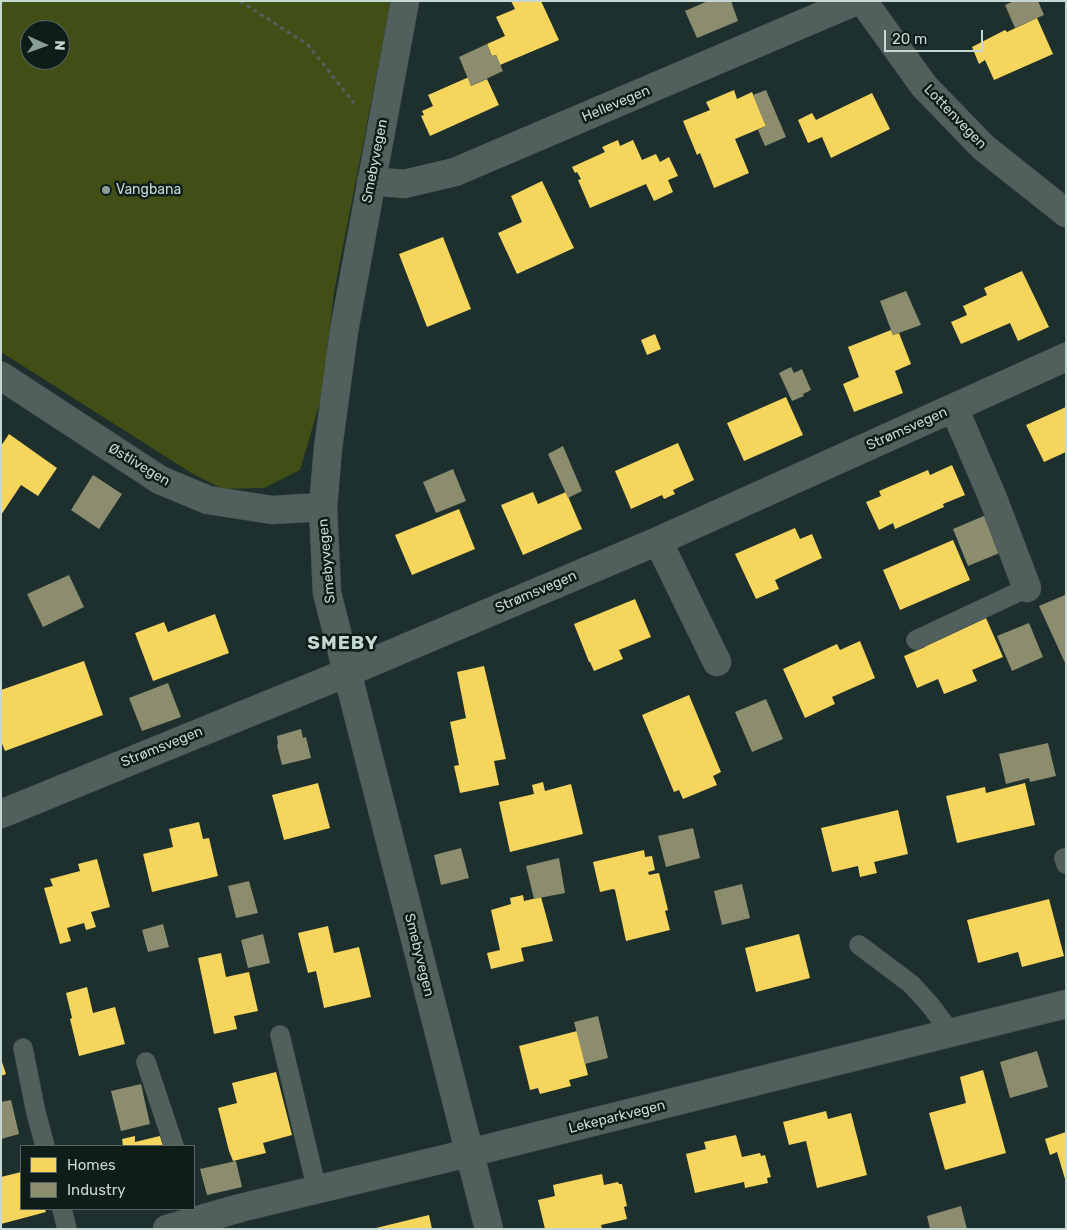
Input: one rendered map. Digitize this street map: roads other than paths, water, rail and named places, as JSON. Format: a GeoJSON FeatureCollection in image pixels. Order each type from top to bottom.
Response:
{"type":"FeatureCollection","features":[{"type":"Feature","properties":{"kind":"street","name":"Smebyvegen"},"geometry":{"type":"LineString","coordinates":[[405,1],[370,182],[344,332],[328,448],[323,507],[327,593],[489,1229]]}},
{"type":"Feature","properties":{"kind":"street","name":"Hellevegen"},"geometry":{"type":"LineString","coordinates":[[370,182],[404,184],[455,172],[856,1]]}},
{"type":"Feature","properties":{"kind":"street","name":"Lottenvegen"},"geometry":{"type":"LineString","coordinates":[[863,1],[924,86],[983,147],[1066,213]]}},
{"type":"Feature","properties":{"kind":"street","name":"Strømsvegen"},"geometry":{"type":"LineString","coordinates":[[1,814],[346,673],[658,541],[1066,357]]}},
{"type":"Feature","properties":{"kind":"street","name":"Østlivegen"},"geometry":{"type":"LineString","coordinates":[[1,376],[160,480],[208,500],[272,510],[323,507]]}},
{"type":"Feature","properties":{"kind":"street"},"geometry":{"type":"LineString","coordinates":[[954,408],[992,496],[1027,588]]}},
{"type":"Feature","properties":{"kind":"street"},"geometry":{"type":"LineString","coordinates":[[658,541],[717,662]]}},
{"type":"Feature","properties":{"kind":"street","name":"Lekeparkvegen"},"geometry":{"type":"LineString","coordinates":[[167,1229],[193,1215],[240,1208],[317,1190],[1066,1004]]}},
{"type":"Feature","properties":{"kind":"lane"},"geometry":{"type":"LineString","coordinates":[[916,640],[1027,588]]}},
{"type":"Feature","properties":{"kind":"lane"},"geometry":{"type":"LineString","coordinates":[[859,945],[911,984],[931,1006],[951,1033]]}},
{"type":"Feature","properties":{"kind":"lane"},"geometry":{"type":"LineString","coordinates":[[280,1035],[317,1190]]}},
{"type":"Feature","properties":{"kind":"lane"},"geometry":{"type":"LineString","coordinates":[[23,1048],[36,1113],[45,1145]]}},
{"type":"Feature","properties":{"kind":"lane"},"geometry":{"type":"LineString","coordinates":[[146,1062],[174,1145]]}},
{"type":"Feature","properties":{"kind":"lane"},"geometry":{"type":"LineString","coordinates":[[62,1210],[67,1229]]}},
{"type":"Feature","properties":{"kind":"place","name":"Vangbana"},"geometry":{"type":"Point","coordinates":[106,190]}},
{"type":"Feature","properties":{"kind":"district","name":"SMEBY"},"geometry":{"type":"Point","coordinates":[343,644]}}]}
